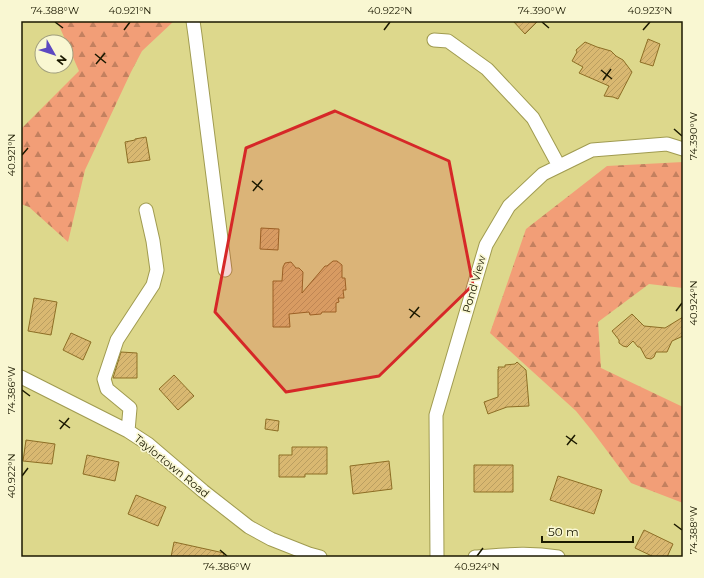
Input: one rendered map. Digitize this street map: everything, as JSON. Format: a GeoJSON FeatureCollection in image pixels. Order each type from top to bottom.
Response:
{"type":"FeatureCollection","features":[{"type":"Feature","properties":{"kind":"street"},"geometry":{"type":"LineString","coordinates":[[193,21],[225,270]]}},
{"type":"Feature","properties":{"kind":"street"},"geometry":{"type":"LineString","coordinates":[[434,40],[448,41],[487,69],[533,118],[559,166]]}},
{"type":"Feature","properties":{"kind":"street","name":"Pond View"},"geometry":{"type":"LineString","coordinates":[[437,557],[436,415],[486,245],[509,206],[543,174],[592,150],[667,144],[683,149]]}},
{"type":"Feature","properties":{"kind":"street"},"geometry":{"type":"LineString","coordinates":[[128,431],[130,408],[107,389],[104,378],[117,340],[153,285],[157,270],[146,210]]}},
{"type":"Feature","properties":{"kind":"street","name":"Taylortown Road"},"geometry":{"type":"LineString","coordinates":[[21,377],[128,431],[148,444],[203,491],[249,527],[271,539],[312,556]]}},
{"type":"Feature","properties":{"kind":"street"},"geometry":{"type":"LineString","coordinates":[[475,557],[518,554],[558,557]]}},
{"type":"Feature","properties":{"kind":"highlighted area"},"geometry":{"type":"Polygon","coordinates":[[[335,111],[449,161],[473,285],[379,376],[286,392],[215,312],[246,148],[335,111]]]}},
{"type":"Feature","properties":{"kind":"green space"},"geometry":{"type":"Polygon","coordinates":[[[57,21],[174,21],[142,51],[131,72],[85,170],[68,242],[29,207],[21,204],[21,129],[79,71],[74,60],[74,34],[63,34],[57,21]]]}},
{"type":"Feature","properties":{"kind":"green space"},"geometry":{"type":"Polygon","coordinates":[[[683,162],[683,288],[649,284],[598,322],[601,368],[683,407],[683,503],[631,483],[576,411],[490,333],[526,229],[607,166],[683,162]]]}},
{"type":"Feature","properties":{"kind":"building"},"geometry":{"type":"Polygon","coordinates":[[[513,21],[538,21],[525,34],[513,21]]]}},
{"type":"Feature","properties":{"kind":"building"},"geometry":{"type":"Polygon","coordinates":[[[648,39],[660,44],[653,66],[640,62],[648,39]]]}},
{"type":"Feature","properties":{"kind":"building"},"geometry":{"type":"Polygon","coordinates":[[[585,42],[611,51],[623,60],[632,72],[618,99],[604,96],[609,86],[579,73],[583,67],[572,61],[577,52],[576,50],[585,42]]]}},
{"type":"Feature","properties":{"kind":"building"},"geometry":{"type":"Polygon","coordinates":[[[146,137],[150,160],[128,163],[125,142],[146,137]]]}},
{"type":"Feature","properties":{"kind":"building"},"geometry":{"type":"Polygon","coordinates":[[[261,228],[279,229],[278,250],[260,249],[261,228]]]}},
{"type":"Feature","properties":{"kind":"building"},"geometry":{"type":"Polygon","coordinates":[[[333,261],[337,261],[342,265],[342,278],[345,278],[346,290],[343,290],[344,298],[338,298],[339,302],[336,303],[336,312],[322,312],[321,314],[310,315],[309,312],[289,314],[290,327],[273,327],[273,281],[282,281],[283,267],[285,263],[291,262],[296,268],[299,268],[303,272],[302,293],[325,266],[333,261]]]}},
{"type":"Feature","properties":{"kind":"building"},"geometry":{"type":"Polygon","coordinates":[[[34,298],[57,302],[51,335],[28,331],[34,298]]]}},
{"type":"Feature","properties":{"kind":"building"},"geometry":{"type":"Polygon","coordinates":[[[632,314],[644,326],[665,328],[683,317],[683,336],[672,341],[667,352],[656,352],[654,357],[651,359],[646,358],[640,347],[638,347],[633,341],[627,347],[623,346],[619,343],[619,340],[612,331],[632,314]]]}},
{"type":"Feature","properties":{"kind":"building"},"geometry":{"type":"Polygon","coordinates":[[[71,333],[91,342],[83,360],[63,350],[71,333]]]}},
{"type":"Feature","properties":{"kind":"building"},"geometry":{"type":"Polygon","coordinates":[[[121,352],[137,353],[137,378],[113,378],[121,352]]]}},
{"type":"Feature","properties":{"kind":"building"},"geometry":{"type":"Polygon","coordinates":[[[517,362],[526,370],[529,406],[507,407],[488,414],[484,402],[498,397],[498,367],[505,367],[505,365],[515,364],[517,362]]]}},
{"type":"Feature","properties":{"kind":"building"},"geometry":{"type":"Polygon","coordinates":[[[174,375],[194,396],[178,410],[159,389],[174,375]]]}},
{"type":"Feature","properties":{"kind":"building"},"geometry":{"type":"Polygon","coordinates":[[[266,419],[279,421],[278,431],[265,429],[266,419]]]}},
{"type":"Feature","properties":{"kind":"building"},"geometry":{"type":"Polygon","coordinates":[[[26,440],[55,444],[52,464],[23,461],[26,440]]]}},
{"type":"Feature","properties":{"kind":"building"},"geometry":{"type":"Polygon","coordinates":[[[292,447],[327,447],[327,474],[305,474],[305,477],[279,477],[279,455],[292,455],[292,447]]]}},
{"type":"Feature","properties":{"kind":"building"},"geometry":{"type":"Polygon","coordinates":[[[87,455],[119,462],[115,481],[83,474],[87,455]]]}},
{"type":"Feature","properties":{"kind":"building"},"geometry":{"type":"Polygon","coordinates":[[[389,461],[392,489],[353,494],[350,466],[389,461]]]}},
{"type":"Feature","properties":{"kind":"building"},"geometry":{"type":"Polygon","coordinates":[[[474,465],[513,465],[513,492],[474,492],[474,465]]]}},
{"type":"Feature","properties":{"kind":"building"},"geometry":{"type":"Polygon","coordinates":[[[558,476],[602,490],[594,514],[550,500],[558,476]]]}},
{"type":"Feature","properties":{"kind":"building"},"geometry":{"type":"Polygon","coordinates":[[[136,495],[166,507],[158,526],[128,514],[136,495]]]}},
{"type":"Feature","properties":{"kind":"building"},"geometry":{"type":"Polygon","coordinates":[[[644,530],[673,544],[667,557],[654,557],[635,548],[644,530]]]}},
{"type":"Feature","properties":{"kind":"building"},"geometry":{"type":"Polygon","coordinates":[[[174,542],[224,553],[223,557],[171,557],[174,542]]]}}]}
